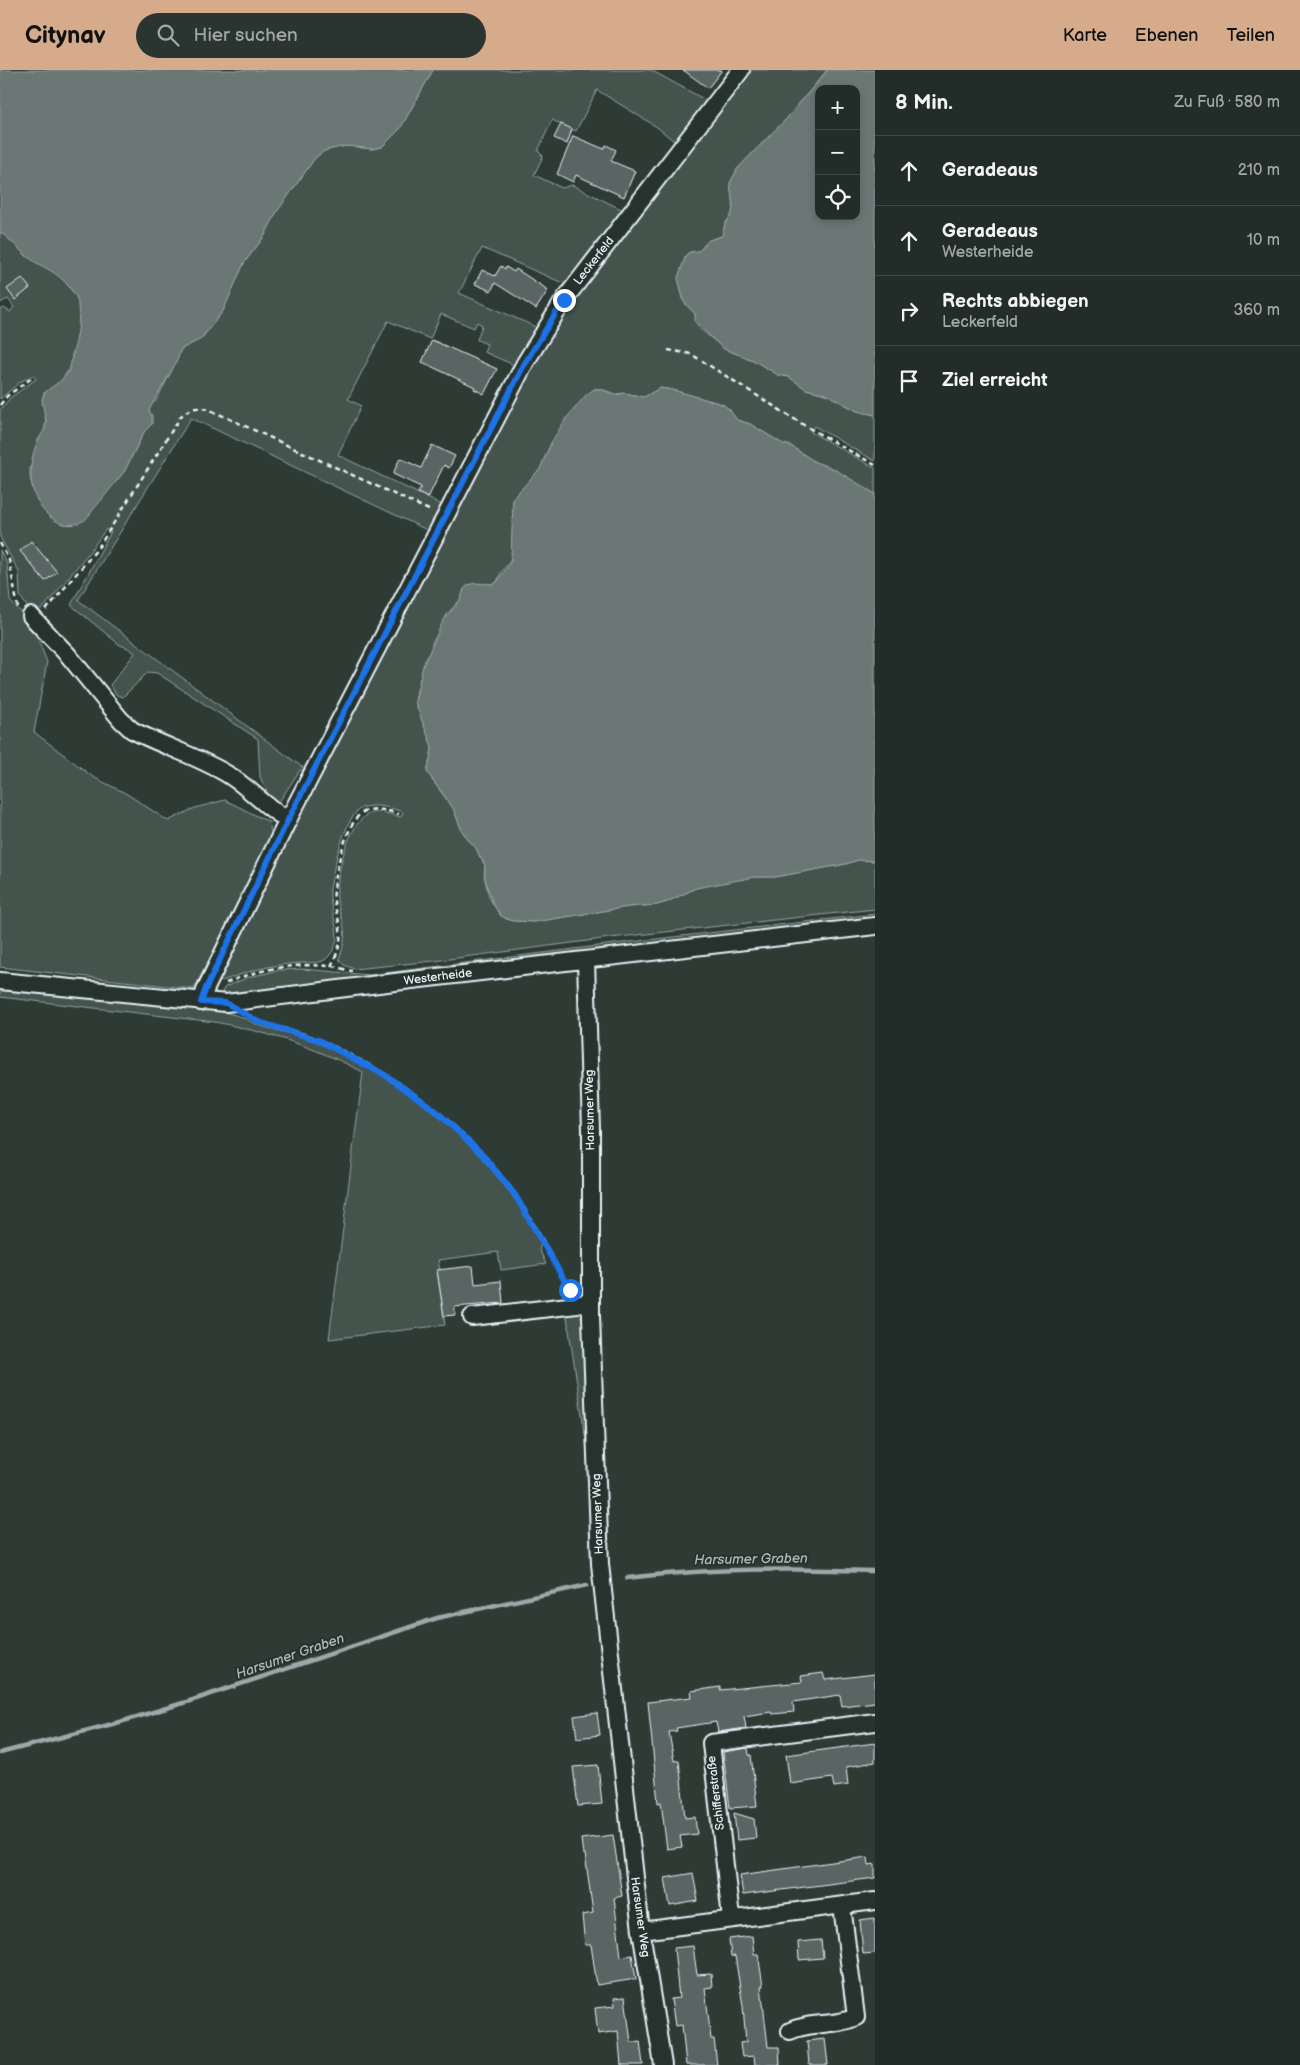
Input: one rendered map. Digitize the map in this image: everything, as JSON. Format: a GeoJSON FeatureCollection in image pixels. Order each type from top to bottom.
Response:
{"type":"FeatureCollection","features":[{"type":"Feature","properties":{"kind":"street","name":"Leckerfeld"},"geometry":{"type":"LineString","coordinates":[[201,1002],[206,988],[288,820],[525,363],[564,300],[741,70]]}},
{"type":"Feature","properties":{"kind":"street"},"geometry":{"type":"LineString","coordinates":[[31,616],[68,655],[121,720],[132,730],[227,774],[251,791],[274,812],[288,820]]}},
{"type":"Feature","properties":{"kind":"street","name":"Westerheide"},"geometry":{"type":"LineString","coordinates":[[0,981],[226,1003],[875,926]]}},
{"type":"Feature","properties":{"kind":"street","name":"Harsumer Weg"},"geometry":{"type":"LineString","coordinates":[[586,960],[591,1130],[584,1303],[600,1564],[641,1931],[663,2065]]}},
{"type":"Feature","properties":{"kind":"street"},"geometry":{"type":"LineString","coordinates":[[472,1317],[584,1303]]}},
{"type":"Feature","properties":{"kind":"street","name":"Schifferstraße"},"geometry":{"type":"LineString","coordinates":[[731,1918],[711,1744],[875,1722]]}},
{"type":"Feature","properties":{"kind":"street"},"geometry":{"type":"LineString","coordinates":[[641,1931],[875,1901]]}},
{"type":"Feature","properties":{"kind":"street"},"geometry":{"type":"LineString","coordinates":[[790,2030],[802,2025],[847,2021],[856,2017],[842,1906]]}},
{"type":"Feature","properties":{"kind":"path"},"geometry":{"type":"LineString","coordinates":[[668,350],[691,354],[806,427],[875,465]]}},
{"type":"Feature","properties":{"kind":"path"},"geometry":{"type":"LineString","coordinates":[[0,404],[7,396],[33,377]]}},
{"type":"Feature","properties":{"kind":"path"},"geometry":{"type":"LineString","coordinates":[[0,543],[9,560],[15,601],[18,608],[31,616],[42,616],[98,548],[181,416],[188,409],[199,406],[446,518]]}},
{"type":"Feature","properties":{"kind":"path"},"geometry":{"type":"LineString","coordinates":[[331,966],[340,943],[341,930],[333,891],[350,829],[356,818],[363,812],[371,809],[380,809],[400,814]]}},
{"type":"Feature","properties":{"kind":"path"},"geometry":{"type":"LineString","coordinates":[[226,1003],[259,1022],[305,1035],[350,1055],[385,1075],[435,1110],[482,1154],[515,1195],[584,1303]]}},
{"type":"Feature","properties":{"kind":"shaded area"},"geometry":{"type":"Polygon","coordinates":[[[0,70],[433,70],[400,129],[382,147],[372,149],[347,146],[324,151],[315,158],[276,213],[264,237],[244,263],[223,311],[201,339],[181,349],[177,361],[149,410],[152,416],[152,424],[144,432],[124,472],[85,520],[77,524],[57,522],[45,512],[38,503],[34,493],[31,472],[34,451],[46,424],[43,405],[44,394],[64,377],[70,367],[78,329],[78,302],[73,292],[60,277],[28,257],[0,232],[0,70]]]}},
{"type":"Feature","properties":{"kind":"shaded area"},"geometry":{"type":"Polygon","coordinates":[[[433,70],[651,70],[707,101],[675,142],[657,127],[597,90],[576,131],[552,120],[538,151],[543,156],[534,175],[562,188],[572,185],[623,210],[565,284],[482,248],[459,293],[538,328],[514,365],[484,352],[487,344],[477,340],[482,325],[477,322],[474,328],[441,314],[430,339],[388,321],[348,399],[361,406],[338,455],[442,505],[429,531],[191,418],[78,600],[306,770],[300,770],[277,805],[273,804],[260,777],[258,739],[157,673],[148,672],[123,697],[117,695],[110,685],[135,653],[120,645],[71,605],[111,532],[106,529],[46,605],[38,612],[30,611],[20,596],[19,572],[0,537],[0,410],[10,398],[36,379],[33,375],[20,382],[0,399],[0,310],[4,308],[10,312],[14,307],[8,299],[0,303],[0,232],[13,241],[26,256],[49,268],[62,278],[77,297],[79,305],[79,336],[72,355],[71,366],[61,381],[44,393],[42,399],[46,422],[44,431],[38,440],[30,469],[30,478],[35,495],[51,518],[124,472],[144,432],[152,424],[149,410],[151,404],[156,401],[181,349],[201,339],[223,311],[244,263],[264,237],[276,213],[315,158],[324,151],[347,146],[372,149],[382,147],[400,129],[433,70]]]}},
{"type":"Feature","properties":{"kind":"shaded area"},"geometry":{"type":"Polygon","coordinates":[[[748,70],[827,70],[787,118],[738,168],[730,183],[733,206],[732,214],[725,224],[722,236],[709,240],[699,251],[690,252],[686,255],[678,278],[684,302],[695,314],[698,327],[724,349],[753,360],[778,375],[789,377],[806,389],[826,394],[857,411],[875,415],[875,461],[814,426],[811,432],[875,468],[875,494],[834,469],[815,462],[791,446],[783,444],[750,424],[737,420],[729,409],[722,404],[660,388],[644,397],[594,389],[551,443],[540,469],[513,498],[512,554],[510,560],[496,583],[464,589],[461,599],[447,614],[425,660],[415,702],[431,744],[432,750],[429,763],[432,780],[453,808],[462,831],[476,848],[485,865],[484,875],[489,897],[498,912],[506,919],[534,922],[628,907],[657,905],[696,888],[755,877],[775,877],[846,864],[858,860],[875,861],[875,909],[610,938],[434,961],[354,969],[344,965],[339,959],[344,933],[337,890],[345,851],[356,826],[363,818],[371,813],[378,812],[401,817],[403,812],[372,806],[362,808],[356,813],[350,821],[340,845],[330,890],[337,932],[334,948],[329,956],[320,962],[279,965],[258,969],[217,983],[325,762],[530,363],[575,293],[748,70]]]}},
{"type":"Feature","properties":{"kind":"shaded area"},"geometry":{"type":"Polygon","coordinates":[[[828,70],[875,70],[875,415],[857,411],[826,394],[806,389],[789,377],[778,375],[753,360],[724,349],[695,322],[695,314],[684,302],[678,278],[686,255],[690,252],[699,251],[709,240],[722,236],[725,224],[732,214],[733,206],[730,183],[738,168],[787,118],[815,85],[815,220],[860,220],[860,85],[815,85],[828,70]]]}},
{"type":"Feature","properties":{"kind":"shaded area"},"geometry":{"type":"Polygon","coordinates":[[[660,388],[722,404],[729,409],[737,420],[750,424],[783,444],[791,446],[815,462],[834,469],[875,494],[875,861],[858,860],[846,864],[775,877],[755,877],[696,888],[657,905],[628,907],[534,922],[513,921],[501,916],[493,904],[485,879],[485,865],[476,848],[462,831],[453,808],[427,772],[432,750],[431,744],[415,702],[423,666],[443,621],[461,599],[464,589],[468,585],[475,583],[496,583],[511,561],[513,498],[540,469],[551,443],[565,420],[586,395],[594,389],[601,389],[615,395],[625,393],[644,397],[660,388]]]}},
{"type":"Feature","properties":{"kind":"shaded area"},"geometry":{"type":"Polygon","coordinates":[[[0,550],[7,564],[10,601],[27,618],[36,634],[47,662],[34,732],[93,777],[127,794],[168,821],[195,808],[225,800],[269,822],[272,837],[194,989],[0,967],[0,550]]]}},
{"type":"Feature","properties":{"kind":"shaded area"},"geometry":{"type":"Polygon","coordinates":[[[875,914],[875,920],[223,995],[222,992],[225,987],[249,977],[280,970],[303,969],[369,975],[630,942],[875,914]]]}},
{"type":"Feature","properties":{"kind":"shaded area"},"geometry":{"type":"Polygon","coordinates":[[[0,986],[214,1010],[229,1013],[261,1026],[295,1034],[344,1053],[398,1085],[424,1104],[471,1146],[520,1205],[542,1244],[539,1249],[546,1264],[501,1270],[498,1252],[438,1260],[440,1270],[437,1271],[445,1325],[329,1339],[363,1072],[309,1048],[234,1026],[215,1022],[0,997],[0,986]]]}},
{"type":"Feature","properties":{"kind":"shaded area"},"geometry":{"type":"Polygon","coordinates":[[[566,1311],[576,1312],[585,1321],[586,1408],[592,1480],[566,1311]]]}},
{"type":"Feature","properties":{"kind":"building"},"geometry":{"type":"Polygon","coordinates":[[[683,70],[722,70],[708,88],[683,70]]]}},
{"type":"Feature","properties":{"kind":"building"},"geometry":{"type":"Polygon","coordinates":[[[561,124],[572,129],[567,144],[554,138],[561,124]]]}},
{"type":"Feature","properties":{"kind":"building"},"geometry":{"type":"Polygon","coordinates":[[[573,136],[604,149],[606,145],[616,150],[611,161],[635,171],[624,197],[576,175],[573,182],[557,174],[573,136]]]}},
{"type":"Feature","properties":{"kind":"building"},"geometry":{"type":"Polygon","coordinates":[[[501,266],[514,272],[516,269],[548,290],[536,309],[495,283],[491,291],[475,284],[482,270],[495,276],[501,266]]]}},
{"type":"Feature","properties":{"kind":"building"},"geometry":{"type":"Polygon","coordinates":[[[22,278],[30,288],[15,300],[7,289],[22,278]]]}},
{"type":"Feature","properties":{"kind":"building"},"geometry":{"type":"Polygon","coordinates":[[[432,340],[497,369],[484,394],[474,389],[475,387],[422,362],[432,340]]]}},
{"type":"Feature","properties":{"kind":"building"},"geometry":{"type":"Polygon","coordinates":[[[432,445],[455,456],[449,468],[444,465],[428,498],[418,493],[421,487],[393,474],[400,458],[421,468],[432,445]]]}},
{"type":"Feature","properties":{"kind":"building"},"geometry":{"type":"Polygon","coordinates":[[[31,541],[57,572],[45,581],[20,551],[31,541]]]}},
{"type":"Feature","properties":{"kind":"building"},"geometry":{"type":"Polygon","coordinates":[[[473,1266],[475,1284],[501,1281],[503,1303],[454,1307],[455,1315],[444,1316],[437,1270],[473,1266]]]}},
{"type":"Feature","properties":{"kind":"building"},"geometry":{"type":"Polygon","coordinates":[[[823,1673],[825,1680],[875,1674],[875,1702],[842,1706],[840,1695],[793,1702],[794,1712],[772,1714],[771,1712],[744,1716],[746,1728],[718,1732],[716,1722],[676,1728],[677,1731],[669,1732],[674,1761],[679,1760],[685,1818],[695,1817],[697,1834],[680,1836],[682,1847],[667,1849],[661,1802],[658,1803],[648,1702],[692,1697],[691,1691],[720,1687],[720,1690],[802,1682],[801,1676],[823,1673]]]}},
{"type":"Feature","properties":{"kind":"building"},"geometry":{"type":"Polygon","coordinates":[[[597,1713],[600,1735],[577,1738],[574,1716],[597,1713]]]}},
{"type":"Feature","properties":{"kind":"building"},"geometry":{"type":"Polygon","coordinates":[[[875,1743],[875,1762],[846,1767],[848,1785],[834,1787],[832,1778],[790,1784],[786,1755],[875,1743]]]}},
{"type":"Feature","properties":{"kind":"building"},"geometry":{"type":"Polygon","coordinates":[[[748,1748],[749,1755],[751,1755],[757,1806],[730,1808],[723,1752],[748,1748]]]}},
{"type":"Feature","properties":{"kind":"building"},"geometry":{"type":"Polygon","coordinates":[[[598,1765],[602,1804],[578,1806],[573,1767],[598,1765]]]}},
{"type":"Feature","properties":{"kind":"building"},"geometry":{"type":"Polygon","coordinates":[[[734,1813],[754,1819],[756,1838],[737,1840],[734,1813]]]}},
{"type":"Feature","properties":{"kind":"building"},"geometry":{"type":"Polygon","coordinates":[[[613,1835],[622,1896],[614,1898],[621,1957],[632,1955],[636,1979],[597,1985],[591,1945],[585,1945],[582,1915],[593,1913],[585,1854],[583,1854],[581,1839],[613,1835]]]}},
{"type":"Feature","properties":{"kind":"building"},"geometry":{"type":"Polygon","coordinates":[[[868,1857],[869,1865],[875,1864],[875,1878],[743,1895],[740,1875],[868,1857]]]}},
{"type":"Feature","properties":{"kind":"building"},"geometry":{"type":"Polygon","coordinates":[[[693,1873],[698,1901],[670,1906],[665,1878],[693,1873]]]}},
{"type":"Feature","properties":{"kind":"building"},"geometry":{"type":"Polygon","coordinates":[[[875,1918],[875,1953],[863,1954],[860,1920],[875,1918]]]}},
{"type":"Feature","properties":{"kind":"building"},"geometry":{"type":"Polygon","coordinates":[[[752,1936],[754,1954],[758,1954],[763,1986],[761,1986],[768,2047],[779,2047],[780,2065],[755,2065],[754,2056],[742,2057],[740,2043],[746,2042],[743,2006],[735,1956],[731,1957],[729,1939],[752,1936]]]}},
{"type":"Feature","properties":{"kind":"building"},"geometry":{"type":"Polygon","coordinates":[[[821,1940],[823,1958],[799,1960],[798,1942],[821,1940]]]}},
{"type":"Feature","properties":{"kind":"building"},"geometry":{"type":"Polygon","coordinates":[[[693,1946],[697,1975],[711,1974],[712,1987],[705,1988],[711,2039],[714,2039],[717,2065],[686,2065],[682,2025],[675,2026],[671,1999],[679,1998],[674,1948],[693,1946]]]}},
{"type":"Feature","properties":{"kind":"building"},"geometry":{"type":"Polygon","coordinates":[[[625,1997],[631,2042],[640,2041],[643,2065],[621,2065],[618,2031],[598,2034],[595,2008],[615,2006],[614,1998],[625,1997]]]}},
{"type":"Feature","properties":{"kind":"building"},"geometry":{"type":"Polygon","coordinates":[[[825,2039],[828,2065],[809,2065],[807,2041],[825,2039]]]}},
{"type":"Feature","properties":{"kind":"waterway","name":"Harsumer Graben"},"geometry":{"type":"LineString","coordinates":[[627,1578],[689,1572],[751,1570],[875,1571]]}},
{"type":"Feature","properties":{"kind":"waterway","name":"Harsumer Graben"},"geometry":{"type":"LineString","coordinates":[[0,1753],[120,1722],[193,1700],[437,1618],[587,1585]]}},
{"type":"Feature","properties":{"kind":"route"},"geometry":{"type":"LineString","coordinates":[[564,300],[525,363],[288,820],[206,988],[201,1002],[226,1003],[259,1022],[318,1040],[350,1055],[385,1075],[435,1110],[482,1154],[515,1195],[570,1290]]}}]}
